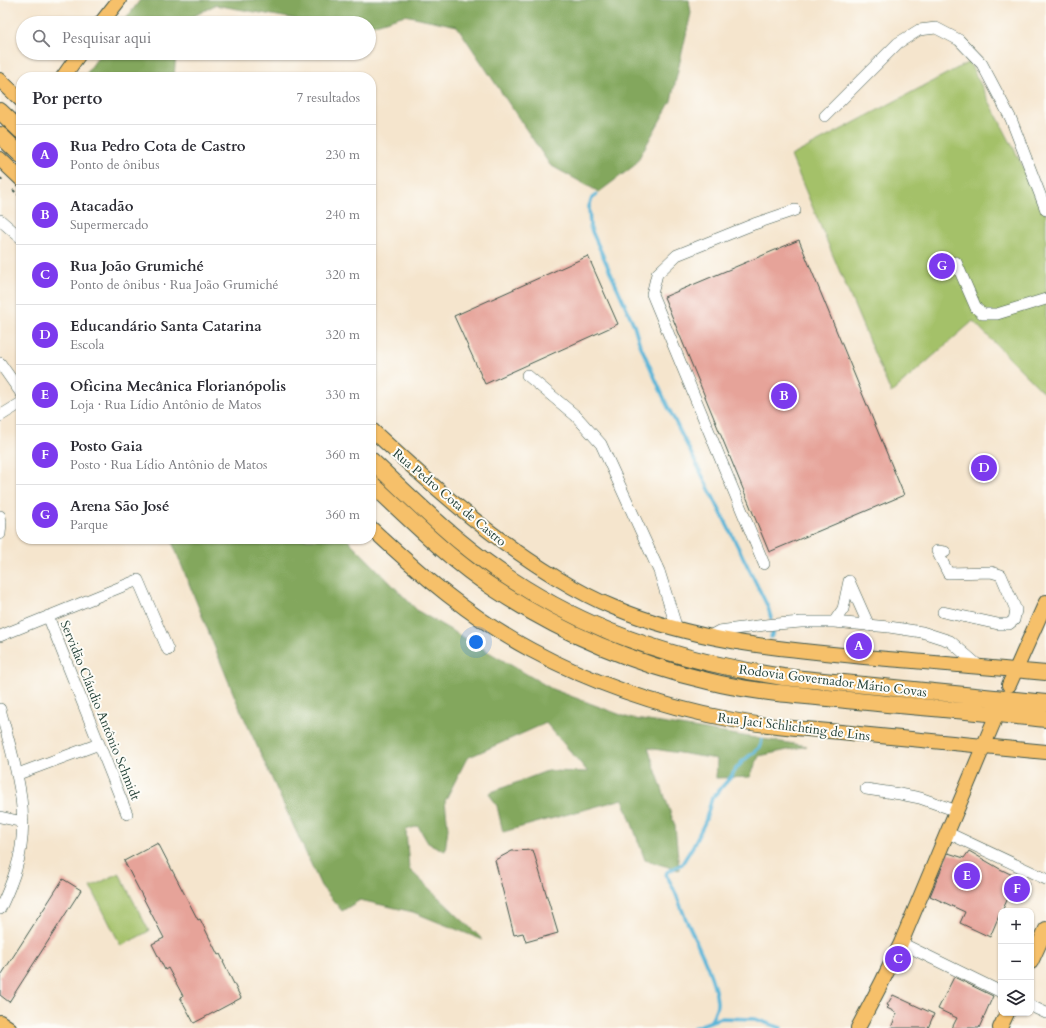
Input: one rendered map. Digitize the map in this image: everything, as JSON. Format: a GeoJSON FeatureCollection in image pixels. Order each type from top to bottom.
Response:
{"type":"FeatureCollection","features":[{"type":"Feature","properties":{"kind":"highway"},"geometry":{"type":"LineString","coordinates":[[0,111],[16,126]]}},
{"type":"Feature","properties":{"kind":"highway"},"geometry":{"type":"LineString","coordinates":[[0,135],[16,150]]}},
{"type":"Feature","properties":{"kind":"highway","name":"Rodovia Governador Mário Covas"},"geometry":{"type":"LineString","coordinates":[[376,465],[452,536],[493,567],[532,593],[570,614],[610,633],[693,660],[726,668],[783,677],[1046,703]]}},
{"type":"Feature","properties":{"kind":"highway","name":"Rodovia Governador Mário Covas"},"geometry":{"type":"LineString","coordinates":[[376,488],[442,550],[494,589],[560,628],[639,661],[709,682],[755,690],[1046,719]]}},
{"type":"Feature","properties":{"kind":"main road"},"geometry":{"type":"LineString","coordinates":[[106,16],[119,0]]}},
{"type":"Feature","properties":{"kind":"main road"},"geometry":{"type":"LineString","coordinates":[[67,72],[75,60]]}},
{"type":"Feature","properties":{"kind":"main road"},"geometry":{"type":"LineString","coordinates":[[3,81],[16,95]]}},
{"type":"Feature","properties":{"kind":"main road"},"geometry":{"type":"LineString","coordinates":[[0,159],[16,174]]}},
{"type":"Feature","properties":{"kind":"main road","name":"Rua Pedro Cota de Castro"},"geometry":{"type":"LineString","coordinates":[[376,434],[434,486],[474,520],[508,546],[577,590],[611,607],[647,620],[678,630],[708,637],[775,649],[1046,673]]}},
{"type":"Feature","properties":{"kind":"main road","name":"Rua Jaci Schlichting de Lins"},"geometry":{"type":"LineString","coordinates":[[376,533],[428,580],[462,607],[496,630],[558,664],[594,680],[662,704],[729,720],[1046,752]]}},
{"type":"Feature","properties":{"kind":"main road"},"geometry":{"type":"LineString","coordinates":[[1010,685],[1022,671],[1046,602]]}},
{"type":"Feature","properties":{"kind":"main road"},"geometry":{"type":"LineString","coordinates":[[858,1028],[882,984],[901,943],[958,811],[994,721],[996,737],[1003,748]]}},
{"type":"Feature","properties":{"kind":"main road"},"geometry":{"type":"LineString","coordinates":[[1034,955],[1046,929]]}},
{"type":"Feature","properties":{"kind":"main road"},"geometry":{"type":"LineString","coordinates":[[1000,1028],[1006,1016]]}},
{"type":"Feature","properties":{"kind":"main road"},"geometry":{"type":"LineString","coordinates":[[0,1022],[9,1028]]}},
{"type":"Feature","properties":{"kind":"street"},"geometry":{"type":"LineString","coordinates":[[825,116],[898,43],[919,30],[936,28],[959,40],[982,64],[1011,120],[1046,210]]}},
{"type":"Feature","properties":{"kind":"street"},"geometry":{"type":"LineString","coordinates":[[764,564],[652,294],[657,274],[677,255],[754,224],[795,210]]}},
{"type":"Feature","properties":{"kind":"street"},"geometry":{"type":"LineString","coordinates":[[0,220],[16,234]]}},
{"type":"Feature","properties":{"kind":"street"},"geometry":{"type":"LineString","coordinates":[[956,262],[976,308],[983,314],[997,314],[1046,299]]}},
{"type":"Feature","properties":{"kind":"street"},"geometry":{"type":"LineString","coordinates":[[0,363],[16,385]]}},
{"type":"Feature","properties":{"kind":"street"},"geometry":{"type":"LineString","coordinates":[[526,375],[576,416],[601,444],[659,571],[678,630]]}},
{"type":"Feature","properties":{"kind":"street"},"geometry":{"type":"LineString","coordinates":[[0,416],[16,406]]}},
{"type":"Feature","properties":{"kind":"street"},"geometry":{"type":"LineString","coordinates":[[0,516],[0,534]]}},
{"type":"Feature","properties":{"kind":"street"},"geometry":{"type":"LineString","coordinates":[[943,612],[998,624],[1009,624],[1014,620],[1016,610],[1001,575],[991,572],[948,573],[937,551],[945,552]]}},
{"type":"Feature","properties":{"kind":"street"},"geometry":{"type":"LineString","coordinates":[[0,636],[138,580],[168,650]]}},
{"type":"Feature","properties":{"kind":"street"},"geometry":{"type":"LineString","coordinates":[[834,622],[843,609],[849,581],[869,626]]}},
{"type":"Feature","properties":{"kind":"street","name":"Servidão Cláudio Antônio Schmidt"},"geometry":{"type":"LineString","coordinates":[[48,616],[127,814]]}},
{"type":"Feature","properties":{"kind":"street"},"geometry":{"type":"LineString","coordinates":[[708,637],[720,631],[765,625],[801,622],[834,622],[922,632],[950,641],[980,667]]}},
{"type":"Feature","properties":{"kind":"street"},"geometry":{"type":"LineString","coordinates":[[0,709],[18,774],[23,822],[22,843],[16,868],[0,909]]}},
{"type":"Feature","properties":{"kind":"street"},"geometry":{"type":"LineString","coordinates":[[18,774],[99,744]]}},
{"type":"Feature","properties":{"kind":"street"},"geometry":{"type":"LineString","coordinates":[[866,789],[920,798],[958,811]]}},
{"type":"Feature","properties":{"kind":"street"},"geometry":{"type":"LineString","coordinates":[[0,817],[23,822]]}},
{"type":"Feature","properties":{"kind":"street"},"geometry":{"type":"LineString","coordinates":[[948,833],[1046,879]]}},
{"type":"Feature","properties":{"kind":"street"},"geometry":{"type":"LineString","coordinates":[[901,943],[998,991]]}},
{"type":"Feature","properties":{"kind":"street"},"geometry":{"type":"LineString","coordinates":[[1034,1007],[1046,1013]]}},
{"type":"Feature","properties":{"kind":"green space"},"geometry":{"type":"Polygon","coordinates":[[[140,0],[689,0],[691,13],[671,101],[635,165],[599,192],[550,165],[457,26],[405,15],[376,24],[376,16],[278,16],[215,5],[194,16],[128,16],[140,0]]]}},
{"type":"Feature","properties":{"kind":"green space"},"geometry":{"type":"Polygon","coordinates":[[[96,60],[175,60],[174,72],[88,72],[96,60]]]}},
{"type":"Feature","properties":{"kind":"green space"},"geometry":{"type":"Polygon","coordinates":[[[969,62],[1046,211],[1046,395],[973,321],[891,393],[791,156],[969,62]]]}},
{"type":"Feature","properties":{"kind":"green space"},"geometry":{"type":"Polygon","coordinates":[[[173,544],[352,544],[418,611],[552,689],[629,718],[807,746],[759,756],[750,777],[716,778],[717,759],[648,748],[675,826],[679,870],[645,860],[623,799],[503,832],[497,806],[489,793],[547,771],[588,772],[546,723],[467,758],[445,801],[448,828],[445,851],[428,843],[418,826],[406,830],[409,869],[483,940],[413,912],[360,900],[342,911],[321,886],[236,700],[173,544]]]}},
{"type":"Feature","properties":{"kind":"green space"},"geometry":{"type":"Polygon","coordinates":[[[119,873],[149,931],[121,946],[91,887],[119,873]]]}},
{"type":"Feature","properties":{"kind":"building"},"geometry":{"type":"Polygon","coordinates":[[[799,240],[904,495],[769,552],[664,297],[799,240]]]}},
{"type":"Feature","properties":{"kind":"building"},"geometry":{"type":"Polygon","coordinates":[[[588,256],[618,324],[485,384],[454,316],[588,256]]]}},
{"type":"Feature","properties":{"kind":"building"},"geometry":{"type":"Polygon","coordinates":[[[158,843],[198,920],[200,919],[218,955],[220,954],[241,998],[194,1023],[180,997],[183,996],[168,968],[165,970],[152,944],[164,938],[124,861],[158,843]]]}},
{"type":"Feature","properties":{"kind":"building"},"geometry":{"type":"Polygon","coordinates":[[[533,850],[558,933],[526,942],[523,933],[514,935],[495,860],[512,851],[533,850]]]}},
{"type":"Feature","properties":{"kind":"building"},"geometry":{"type":"Polygon","coordinates":[[[969,851],[1000,869],[1029,883],[1020,901],[1009,896],[1003,908],[998,908],[998,918],[990,937],[960,923],[965,912],[930,896],[948,853],[964,858],[969,851]]]}},
{"type":"Feature","properties":{"kind":"building"},"geometry":{"type":"Polygon","coordinates":[[[63,879],[81,890],[9,1002],[0,995],[0,977],[63,879]]]}},
{"type":"Feature","properties":{"kind":"building"},"geometry":{"type":"Polygon","coordinates":[[[954,977],[993,996],[979,1028],[952,1028],[957,1018],[938,1009],[954,977]]]}},
{"type":"Feature","properties":{"kind":"building"},"geometry":{"type":"Polygon","coordinates":[[[893,995],[934,1014],[928,1028],[891,1028],[897,1013],[887,1008],[889,1006],[887,1005],[893,995]]]}},
{"type":"Feature","properties":{"kind":"waterway"},"geometry":{"type":"LineString","coordinates":[[597,194],[592,198],[589,206],[590,227],[634,325],[639,342],[667,405],[768,607],[771,618]]}},
{"type":"Feature","properties":{"kind":"waterway"},"geometry":{"type":"LineString","coordinates":[[771,637],[775,628]]}},
{"type":"Feature","properties":{"kind":"waterway"},"geometry":{"type":"LineString","coordinates":[[710,1022],[717,1006],[712,980],[674,890],[666,875],[667,872],[682,864],[693,846],[705,822],[712,798],[743,761],[759,748],[762,739]]}},
{"type":"Feature","properties":{"kind":"waterway"},"geometry":{"type":"LineString","coordinates":[[693,1028],[720,1018],[755,1019],[781,1028]]}},
{"type":"Feature","properties":{"kind":"place","name":"Arena São José"},"geometry":{"type":"Point","coordinates":[942,266]}},
{"type":"Feature","properties":{"kind":"place","name":"Atacadão"},"geometry":{"type":"Point","coordinates":[784,396]}},
{"type":"Feature","properties":{"kind":"place","name":"Educandário Santa Catarina"},"geometry":{"type":"Point","coordinates":[984,468]}},
{"type":"Feature","properties":{"kind":"place","name":"Rua Pedro Cota de Castro"},"geometry":{"type":"Point","coordinates":[859,646]}},
{"type":"Feature","properties":{"kind":"place","name":"Oficina Mecânica Florianópolis"},"geometry":{"type":"Point","coordinates":[967,876]}},
{"type":"Feature","properties":{"kind":"place","name":"Posto Gaia"},"geometry":{"type":"Point","coordinates":[1017,889]}},
{"type":"Feature","properties":{"kind":"place","name":"Rua João Grumiché"},"geometry":{"type":"Point","coordinates":[898,959]}}]}
